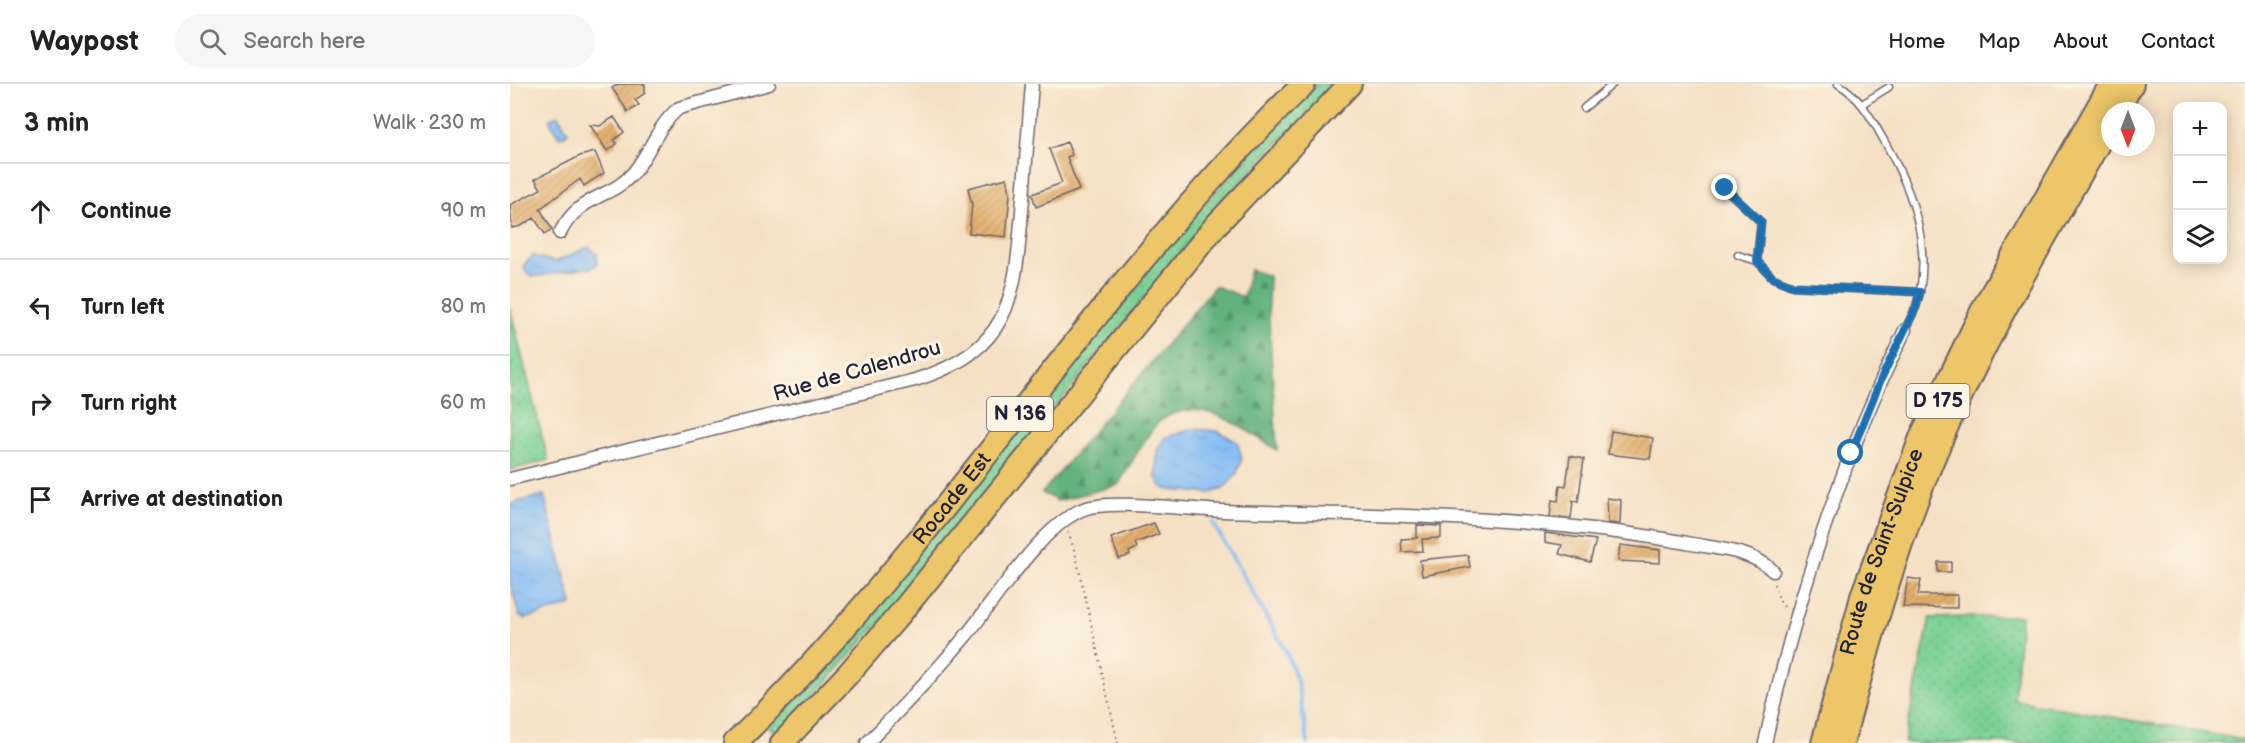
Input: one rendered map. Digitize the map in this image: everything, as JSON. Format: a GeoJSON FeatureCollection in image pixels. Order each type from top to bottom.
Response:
{"type":"FeatureCollection","features":[{"type":"Feature","properties":{"kind":"highway","name":"Rocade Est"},"geometry":{"type":"LineString","coordinates":[[735,743],[800,678],[874,596],[1090,326],[1195,200],[1304,84]]}},
{"type":"Feature","properties":{"kind":"highway","name":"Rocade Est"},"geometry":{"type":"LineString","coordinates":[[782,743],[848,674],[906,606],[1217,224],[1350,84]]}},
{"type":"Feature","properties":{"kind":"highway","name":"Route de Saint-Sulpice"},"geometry":{"type":"LineString","coordinates":[[1823,743],[1863,593],[1922,435],[1984,307],[2111,84]]}},
{"type":"Feature","properties":{"kind":"highway"},"geometry":{"type":"LineString","coordinates":[[2121,102],[2132,84]]}},
{"type":"Feature","properties":{"kind":"highway","name":"Route de Saint-Sulpice"},"geometry":{"type":"LineString","coordinates":[[1842,743],[1881,598],[1941,440],[2001,314],[2101,139]]}},
{"type":"Feature","properties":{"kind":"street"},"geometry":{"type":"LineString","coordinates":[[560,233],[569,216],[633,173],[663,125],[679,108],[769,84]]}},
{"type":"Feature","properties":{"kind":"street","name":"Rue de Calendrou"},"geometry":{"type":"LineString","coordinates":[[510,479],[915,380],[948,368],[971,354],[998,325],[1014,287],[1032,84]]}},
{"type":"Feature","properties":{"kind":"street"},"geometry":{"type":"LineString","coordinates":[[1765,743],[1796,615],[1851,453],[1882,377],[1905,330]]}},
{"type":"Feature","properties":{"kind":"street"},"geometry":{"type":"LineString","coordinates":[[867,743],[915,696],[1045,536],[1082,509],[1108,504],[1176,509],[1447,517],[1555,525],[1657,538],[1734,552],[1763,561],[1773,571]]}},
{"type":"Feature","properties":{"kind":"lane"},"geometry":{"type":"LineString","coordinates":[[1584,108],[1613,84]]}},
{"type":"Feature","properties":{"kind":"lane"},"geometry":{"type":"LineString","coordinates":[[1838,84],[1847,86],[1862,104],[1898,164],[1914,203],[1924,269],[1916,307],[1905,330]]}},
{"type":"Feature","properties":{"kind":"lane"},"geometry":{"type":"LineString","coordinates":[[1862,104],[1890,87]]}},
{"type":"Feature","properties":{"kind":"lane"},"geometry":{"type":"LineString","coordinates":[[1717,181],[1761,222],[1757,261]]}},
{"type":"Feature","properties":{"kind":"lane"},"geometry":{"type":"LineString","coordinates":[[1738,255],[1757,261],[1773,278],[1793,286],[1920,292]]}},
{"type":"Feature","properties":{"kind":"path"},"geometry":{"type":"LineString","coordinates":[[1064,521],[1075,552],[1118,743]]}},
{"type":"Feature","properties":{"kind":"path"},"geometry":{"type":"LineString","coordinates":[[1773,571],[1773,582],[1781,604],[1796,615]]}},
{"type":"Feature","properties":{"kind":"green space"},"geometry":{"type":"Polygon","coordinates":[[[1317,84],[1337,84],[1254,167],[1205,222],[895,606],[779,734],[767,726],[1197,212],[1317,84]]]}},
{"type":"Feature","properties":{"kind":"green space"},"geometry":{"type":"Polygon","coordinates":[[[1250,270],[1269,276],[1268,303],[1277,450],[1220,416],[1190,410],[1174,413],[1154,427],[1118,485],[1058,501],[1042,493],[1215,286],[1243,297],[1250,270]]]}},
{"type":"Feature","properties":{"kind":"green space"},"geometry":{"type":"Polygon","coordinates":[[[510,308],[548,460],[510,470],[510,308]]]}},
{"type":"Feature","properties":{"kind":"green space"},"geometry":{"type":"Polygon","coordinates":[[[2021,616],[2014,700],[2245,740],[2245,743],[1904,743],[1930,618],[2021,616]]]}},
{"type":"Feature","properties":{"kind":"water"},"geometry":{"type":"Polygon","coordinates":[[[558,115],[568,132],[559,137],[549,120],[558,115]]]}},
{"type":"Feature","properties":{"kind":"water"},"geometry":{"type":"Polygon","coordinates":[[[589,247],[597,254],[597,264],[594,267],[532,277],[525,270],[524,265],[533,256],[555,262],[589,247]]]}},
{"type":"Feature","properties":{"kind":"water"},"geometry":{"type":"Polygon","coordinates":[[[1192,429],[1218,431],[1237,442],[1242,458],[1236,475],[1223,489],[1210,493],[1169,490],[1161,486],[1156,477],[1157,451],[1164,438],[1192,429]]]}},
{"type":"Feature","properties":{"kind":"water"},"geometry":{"type":"Polygon","coordinates":[[[544,495],[572,605],[525,619],[519,616],[510,581],[510,504],[544,495]]]}},
{"type":"Feature","properties":{"kind":"building"},"geometry":{"type":"Polygon","coordinates":[[[619,84],[645,84],[645,93],[635,100],[639,105],[628,112],[612,88],[619,84]]]}},
{"type":"Feature","properties":{"kind":"building"},"geometry":{"type":"Polygon","coordinates":[[[614,117],[624,132],[614,140],[617,144],[607,151],[590,125],[600,126],[614,117]]]}},
{"type":"Feature","properties":{"kind":"building"},"geometry":{"type":"Polygon","coordinates":[[[1067,142],[1072,155],[1067,157],[1079,190],[1036,207],[1032,194],[1062,183],[1049,149],[1067,142]]]}},
{"type":"Feature","properties":{"kind":"building"},"geometry":{"type":"Polygon","coordinates":[[[595,152],[604,173],[584,186],[580,179],[540,209],[552,229],[545,234],[534,218],[521,226],[512,228],[510,205],[541,189],[535,179],[580,156],[595,152]]]}},
{"type":"Feature","properties":{"kind":"building"},"geometry":{"type":"Polygon","coordinates":[[[1007,178],[1010,194],[1006,237],[969,233],[972,205],[968,188],[1007,178]]]}},
{"type":"Feature","properties":{"kind":"building"},"geometry":{"type":"Polygon","coordinates":[[[1611,431],[1653,438],[1650,459],[1608,454],[1611,431]]]}},
{"type":"Feature","properties":{"kind":"building"},"geometry":{"type":"Polygon","coordinates":[[[1570,456],[1584,459],[1578,502],[1573,501],[1571,518],[1550,517],[1552,500],[1558,501],[1560,485],[1566,486],[1570,456]]]}},
{"type":"Feature","properties":{"kind":"building"},"geometry":{"type":"Polygon","coordinates":[[[1607,498],[1621,500],[1620,524],[1608,523],[1607,498]]]}},
{"type":"Feature","properties":{"kind":"building"},"geometry":{"type":"Polygon","coordinates":[[[1154,523],[1159,534],[1135,543],[1137,548],[1129,552],[1130,555],[1119,559],[1111,538],[1154,523]]]}},
{"type":"Feature","properties":{"kind":"building"},"geometry":{"type":"Polygon","coordinates":[[[1417,525],[1441,526],[1441,538],[1422,539],[1423,551],[1402,552],[1401,539],[1417,538],[1417,525]]]}},
{"type":"Feature","properties":{"kind":"building"},"geometry":{"type":"Polygon","coordinates":[[[1545,533],[1596,540],[1590,562],[1559,554],[1562,545],[1545,542],[1545,533]]]}},
{"type":"Feature","properties":{"kind":"building"},"geometry":{"type":"Polygon","coordinates":[[[1620,545],[1660,550],[1660,563],[1618,561],[1620,545]]]}},
{"type":"Feature","properties":{"kind":"building"},"geometry":{"type":"Polygon","coordinates":[[[1468,555],[1470,567],[1422,576],[1420,560],[1468,555]]]}},
{"type":"Feature","properties":{"kind":"building"},"geometry":{"type":"Polygon","coordinates":[[[1938,562],[1951,562],[1951,572],[1938,572],[1938,562]]]}},
{"type":"Feature","properties":{"kind":"building"},"geometry":{"type":"Polygon","coordinates":[[[1908,578],[1921,580],[1918,595],[1957,595],[1957,608],[1903,607],[1908,578]]]}},
{"type":"Feature","properties":{"kind":"waterway"},"geometry":{"type":"LineString","coordinates":[[1213,523],[1286,651],[1297,680],[1308,743]]}},
{"type":"Feature","properties":{"kind":"route"},"geometry":{"type":"LineString","coordinates":[[1725,188],[1758,216],[1762,230],[1756,253],[1757,261],[1773,278],[1793,286],[1857,287],[1920,292],[1916,307],[1882,377],[1851,453]]}}]}
